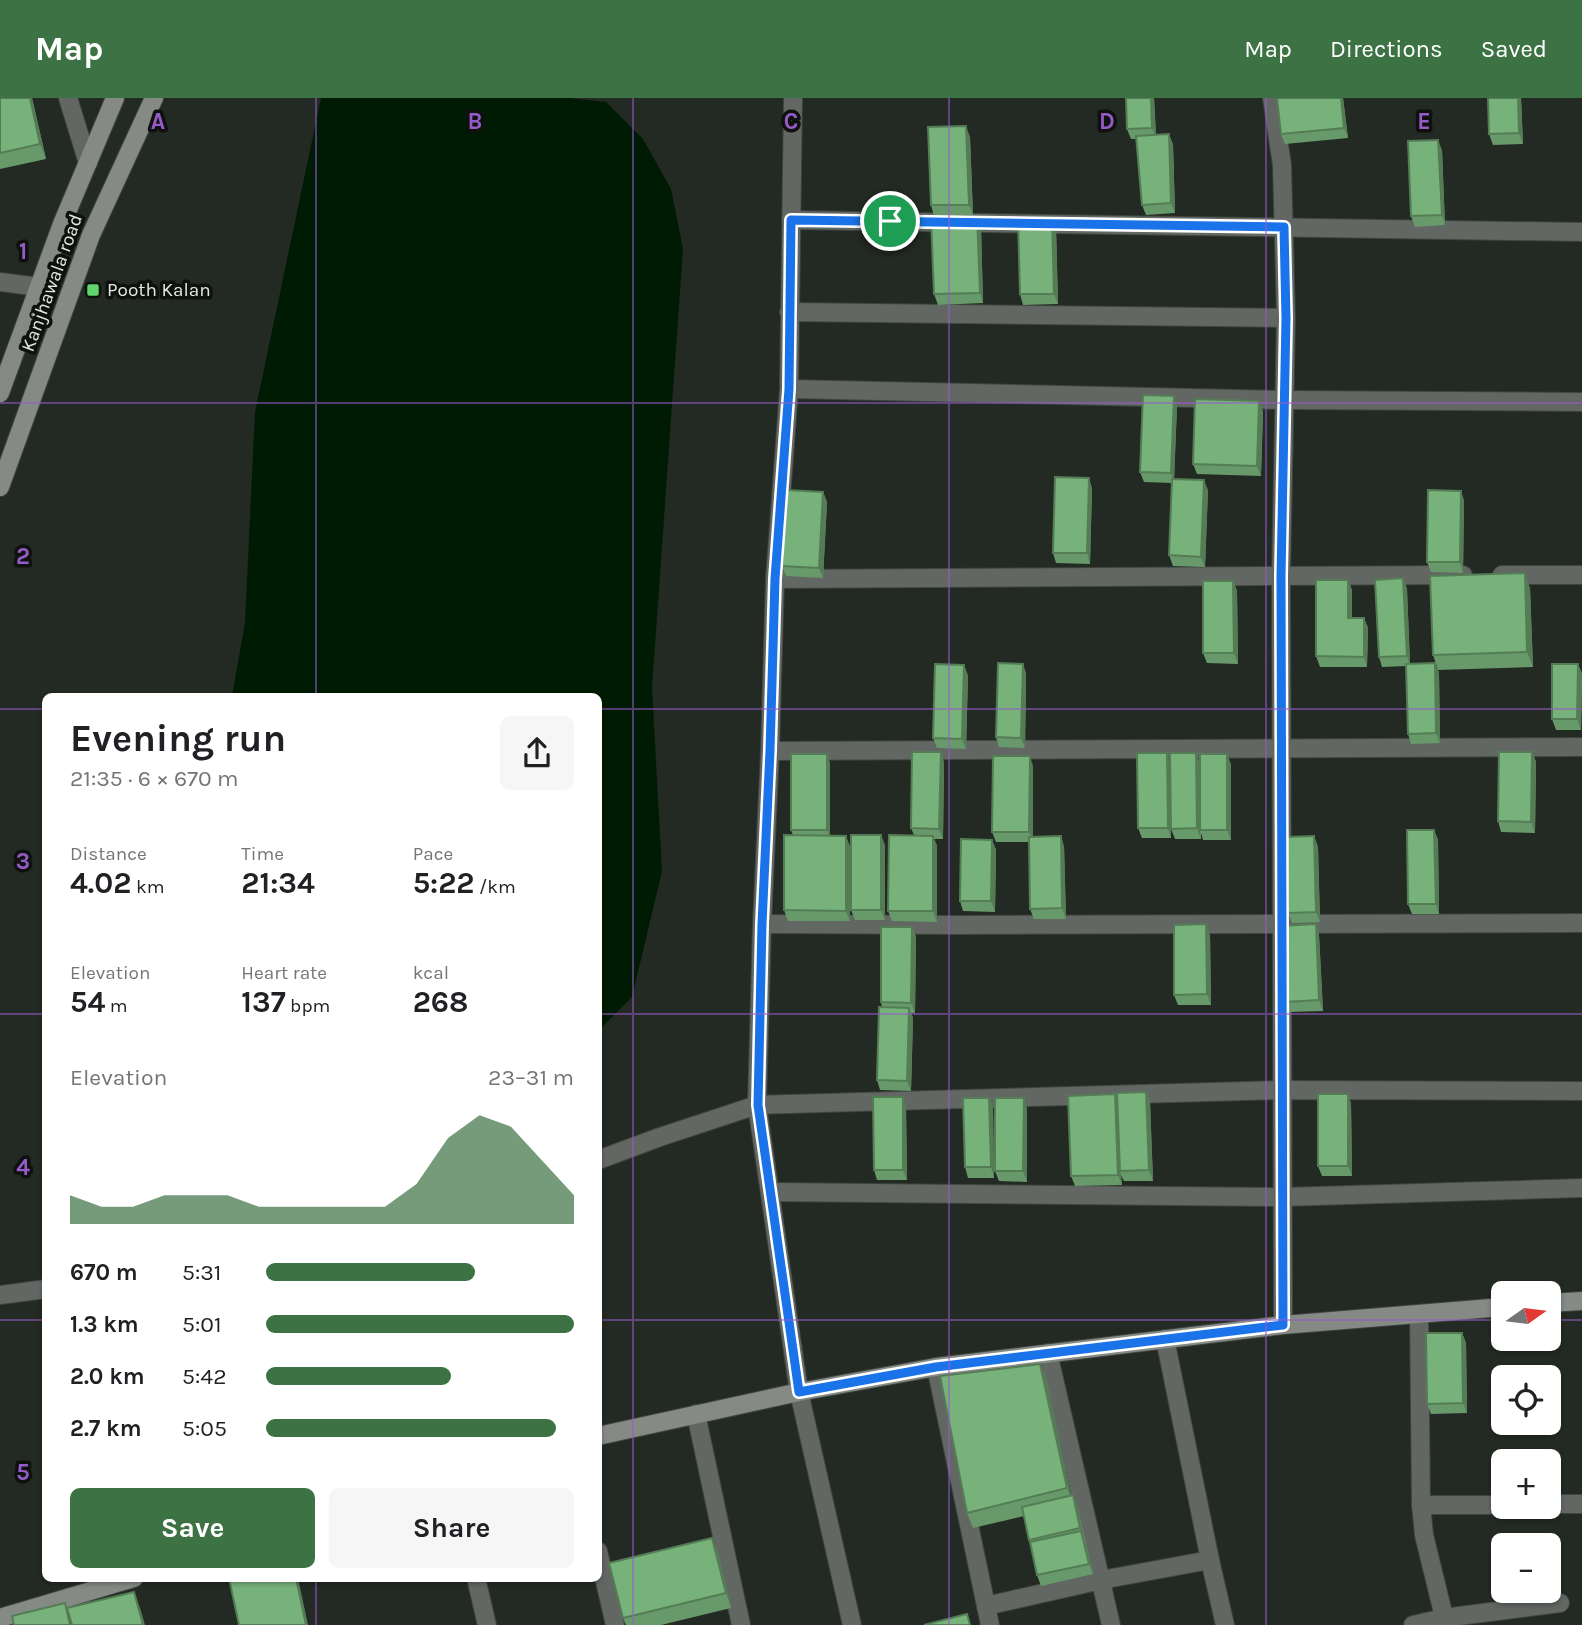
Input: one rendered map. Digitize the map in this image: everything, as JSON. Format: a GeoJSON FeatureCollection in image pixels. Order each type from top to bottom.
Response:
{"type":"FeatureCollection","features":[{"type":"Feature","properties":{"kind":"street"},"geometry":{"type":"LineString","coordinates":[[68,98],[88,163]]}},
{"type":"Feature","properties":{"kind":"street","name":"Kanjhawala road"},"geometry":{"type":"LineString","coordinates":[[0,393],[39,287],[115,98]]}},
{"type":"Feature","properties":{"kind":"street","name":"Kanjhawala road"},"geometry":{"type":"LineString","coordinates":[[0,487],[91,235],[154,98]]}},
{"type":"Feature","properties":{"kind":"street"},"geometry":{"type":"LineString","coordinates":[[793,98],[789,389],[775,579],[758,1105],[799,1392],[852,1625]]}},
{"type":"Feature","properties":{"kind":"street"},"geometry":{"type":"LineString","coordinates":[[1272,98],[1282,165],[1286,318],[1281,576],[1283,1325]]}},
{"type":"Feature","properties":{"kind":"street"},"geometry":{"type":"LineString","coordinates":[[791,220],[1582,232]]}},
{"type":"Feature","properties":{"kind":"street"},"geometry":{"type":"LineString","coordinates":[[0,282],[39,287]]}},
{"type":"Feature","properties":{"kind":"street"},"geometry":{"type":"LineString","coordinates":[[789,312],[1286,318]]}},
{"type":"Feature","properties":{"kind":"street"},"geometry":{"type":"LineString","coordinates":[[789,389],[1285,400],[1582,402]]}},
{"type":"Feature","properties":{"kind":"street"},"geometry":{"type":"LineString","coordinates":[[775,579],[1582,575]]}},
{"type":"Feature","properties":{"kind":"street"},"geometry":{"type":"LineString","coordinates":[[770,751],[1582,747]]}},
{"type":"Feature","properties":{"kind":"street"},"geometry":{"type":"LineString","coordinates":[[762,924],[1582,923]]}},
{"type":"Feature","properties":{"kind":"street"},"geometry":{"type":"LineString","coordinates":[[602,1159],[758,1105],[1281,1090],[1582,1091]]}},
{"type":"Feature","properties":{"kind":"street"},"geometry":{"type":"LineString","coordinates":[[770,1192],[1282,1197],[1582,1188]]}},
{"type":"Feature","properties":{"kind":"street"},"geometry":{"type":"LineString","coordinates":[[0,1296],[42,1290]]}},
{"type":"Feature","properties":{"kind":"street"},"geometry":{"type":"LineString","coordinates":[[1561,1302],[1582,1301]]}},
{"type":"Feature","properties":{"kind":"street"},"geometry":{"type":"LineString","coordinates":[[602,1435],[799,1392],[936,1367],[1283,1325],[1491,1308]]}},
{"type":"Feature","properties":{"kind":"street"},"geometry":{"type":"LineString","coordinates":[[1419,1314],[1421,1505],[1424,1535],[1445,1622]]}},
{"type":"Feature","properties":{"kind":"street"},"geometry":{"type":"LineString","coordinates":[[1165,1339],[1225,1625]]}},
{"type":"Feature","properties":{"kind":"street"},"geometry":{"type":"LineString","coordinates":[[1048,1353],[1111,1625]]}},
{"type":"Feature","properties":{"kind":"street"},"geometry":{"type":"LineString","coordinates":[[936,1367],[990,1625]]}},
{"type":"Feature","properties":{"kind":"street"},"geometry":{"type":"LineString","coordinates":[[696,1414],[741,1625]]}},
{"type":"Feature","properties":{"kind":"street"},"geometry":{"type":"LineString","coordinates":[[1421,1505],[1491,1504]]}},
{"type":"Feature","properties":{"kind":"street"},"geometry":{"type":"LineString","coordinates":[[1561,1504],[1582,1504]]}},
{"type":"Feature","properties":{"kind":"street"},"geometry":{"type":"LineString","coordinates":[[986,1606],[1101,1580],[1210,1560]]}},
{"type":"Feature","properties":{"kind":"street"},"geometry":{"type":"LineString","coordinates":[[602,1568],[615,1625]]}},
{"type":"Feature","properties":{"kind":"street"},"geometry":{"type":"LineString","coordinates":[[3,1620],[122,1582]]}},
{"type":"Feature","properties":{"kind":"street"},"geometry":{"type":"LineString","coordinates":[[477,1582],[487,1625]]}},
{"type":"Feature","properties":{"kind":"street"},"geometry":{"type":"LineString","coordinates":[[1413,1625],[1560,1603]]}},
{"type":"Feature","properties":{"kind":"shaded area"},"geometry":{"type":"Polygon","coordinates":[[[321,98],[569,98],[606,102],[643,139],[671,189],[683,249],[652,688],[662,871],[632,997],[602,1027],[602,693],[233,693],[245,623],[255,412],[321,98]]]}},
{"type":"Feature","properties":{"kind":"building"},"geometry":{"type":"Polygon","coordinates":[[[0,98],[30,98],[40,144],[0,153],[0,98]]]}},
{"type":"Feature","properties":{"kind":"building"},"geometry":{"type":"Polygon","coordinates":[[[1126,98],[1151,98],[1152,128],[1127,129],[1126,98]]]}},
{"type":"Feature","properties":{"kind":"building"},"geometry":{"type":"Polygon","coordinates":[[[1277,98],[1341,98],[1344,128],[1281,134],[1277,98]]]}},
{"type":"Feature","properties":{"kind":"building"},"geometry":{"type":"Polygon","coordinates":[[[1488,98],[1518,98],[1519,133],[1489,134],[1488,98]]]}},
{"type":"Feature","properties":{"kind":"building"},"geometry":{"type":"Polygon","coordinates":[[[966,126],[969,205],[931,205],[928,127],[966,126]]]}},
{"type":"Feature","properties":{"kind":"building"},"geometry":{"type":"Polygon","coordinates":[[[1169,134],[1171,203],[1142,205],[1136,136],[1169,134]]]}},
{"type":"Feature","properties":{"kind":"building"},"geometry":{"type":"Polygon","coordinates":[[[1438,140],[1442,215],[1411,216],[1408,141],[1438,140]]]}},
{"type":"Feature","properties":{"kind":"building"},"geometry":{"type":"Polygon","coordinates":[[[977,216],[980,293],[934,294],[931,218],[977,216]]]}},
{"type":"Feature","properties":{"kind":"building"},"geometry":{"type":"Polygon","coordinates":[[[1052,218],[1054,294],[1020,294],[1018,219],[1052,218]]]}},
{"type":"Feature","properties":{"kind":"building"},"geometry":{"type":"Polygon","coordinates":[[[1143,395],[1174,396],[1171,473],[1140,472],[1143,395]]]}},
{"type":"Feature","properties":{"kind":"building"},"geometry":{"type":"Polygon","coordinates":[[[1195,399],[1259,401],[1257,466],[1193,464],[1195,399]]]}},
{"type":"Feature","properties":{"kind":"building"},"geometry":{"type":"Polygon","coordinates":[[[1055,477],[1089,478],[1087,553],[1053,553],[1055,477]]]}},
{"type":"Feature","properties":{"kind":"building"},"geometry":{"type":"Polygon","coordinates":[[[1172,479],[1204,480],[1201,557],[1169,555],[1172,479]]]}},
{"type":"Feature","properties":{"kind":"building"},"geometry":{"type":"Polygon","coordinates":[[[786,490],[823,492],[819,568],[782,566],[786,490]]]}},
{"type":"Feature","properties":{"kind":"building"},"geometry":{"type":"Polygon","coordinates":[[[1428,490],[1461,491],[1460,562],[1427,562],[1428,490]]]}},
{"type":"Feature","properties":{"kind":"building"},"geometry":{"type":"Polygon","coordinates":[[[1525,573],[1527,652],[1433,655],[1430,576],[1525,573]]]}},
{"type":"Feature","properties":{"kind":"building"},"geometry":{"type":"Polygon","coordinates":[[[1403,578],[1407,656],[1379,657],[1375,580],[1403,578]]]}},
{"type":"Feature","properties":{"kind":"building"},"geometry":{"type":"Polygon","coordinates":[[[1316,580],[1348,580],[1348,618],[1364,618],[1364,657],[1316,656],[1316,580]]]}},
{"type":"Feature","properties":{"kind":"building"},"geometry":{"type":"Polygon","coordinates":[[[1203,581],[1233,581],[1234,653],[1203,653],[1203,581]]]}},
{"type":"Feature","properties":{"kind":"building"},"geometry":{"type":"Polygon","coordinates":[[[998,663],[1023,664],[1021,738],[996,737],[998,663]]]}},
{"type":"Feature","properties":{"kind":"building"},"geometry":{"type":"Polygon","coordinates":[[[1435,663],[1436,733],[1408,734],[1406,664],[1435,663]]]}},
{"type":"Feature","properties":{"kind":"building"},"geometry":{"type":"Polygon","coordinates":[[[935,664],[964,665],[962,739],[933,738],[935,664]]]}},
{"type":"Feature","properties":{"kind":"building"},"geometry":{"type":"Polygon","coordinates":[[[1552,664],[1578,664],[1577,719],[1552,719],[1552,664]]]}},
{"type":"Feature","properties":{"kind":"building"},"geometry":{"type":"Polygon","coordinates":[[[912,752],[941,752],[939,829],[911,828],[912,752]]]}},
{"type":"Feature","properties":{"kind":"building"},"geometry":{"type":"Polygon","coordinates":[[[1499,752],[1532,752],[1531,822],[1498,821],[1499,752]]]}},
{"type":"Feature","properties":{"kind":"building"},"geometry":{"type":"Polygon","coordinates":[[[1137,753],[1167,753],[1168,828],[1138,828],[1137,753]]]}},
{"type":"Feature","properties":{"kind":"building"},"geometry":{"type":"Polygon","coordinates":[[[1170,753],[1196,753],[1197,828],[1171,829],[1170,753]]]}},
{"type":"Feature","properties":{"kind":"building"},"geometry":{"type":"Polygon","coordinates":[[[791,754],[827,754],[827,830],[791,830],[791,754]]]}},
{"type":"Feature","properties":{"kind":"building"},"geometry":{"type":"Polygon","coordinates":[[[1200,754],[1227,754],[1227,830],[1200,830],[1200,754]]]}},
{"type":"Feature","properties":{"kind":"building"},"geometry":{"type":"Polygon","coordinates":[[[993,756],[1030,756],[1029,832],[992,832],[993,756]]]}},
{"type":"Feature","properties":{"kind":"building"},"geometry":{"type":"Polygon","coordinates":[[[1407,830],[1434,830],[1436,904],[1408,904],[1407,830]]]}},
{"type":"Feature","properties":{"kind":"building"},"geometry":{"type":"Polygon","coordinates":[[[784,835],[846,836],[846,911],[784,910],[784,835]]]}},
{"type":"Feature","properties":{"kind":"building"},"geometry":{"type":"Polygon","coordinates":[[[851,835],[881,835],[881,910],[851,910],[851,835]]]}},
{"type":"Feature","properties":{"kind":"building"},"geometry":{"type":"Polygon","coordinates":[[[889,835],[933,836],[933,911],[888,911],[889,835]]]}},
{"type":"Feature","properties":{"kind":"building"},"geometry":{"type":"Polygon","coordinates":[[[1061,836],[1062,908],[1030,909],[1029,837],[1061,836]]]}},
{"type":"Feature","properties":{"kind":"building"},"geometry":{"type":"Polygon","coordinates":[[[1314,836],[1316,912],[1288,913],[1287,837],[1314,836]]]}},
{"type":"Feature","properties":{"kind":"building"},"geometry":{"type":"Polygon","coordinates":[[[961,839],[992,840],[991,901],[960,901],[961,839]]]}},
{"type":"Feature","properties":{"kind":"building"},"geometry":{"type":"Polygon","coordinates":[[[1206,924],[1207,994],[1174,995],[1174,925],[1206,924]]]}},
{"type":"Feature","properties":{"kind":"building"},"geometry":{"type":"Polygon","coordinates":[[[1316,924],[1319,1000],[1284,1002],[1281,926],[1316,924]]]}},
{"type":"Feature","properties":{"kind":"building"},"geometry":{"type":"Polygon","coordinates":[[[881,927],[912,927],[911,1003],[881,1002],[881,927]]]}},
{"type":"Feature","properties":{"kind":"building"},"geometry":{"type":"Polygon","coordinates":[[[879,1007],[909,1008],[907,1081],[877,1080],[879,1007]]]}},
{"type":"Feature","properties":{"kind":"building"},"geometry":{"type":"Polygon","coordinates":[[[1146,1092],[1149,1170],[1120,1171],[1117,1093],[1146,1092]]]}},
{"type":"Feature","properties":{"kind":"building"},"geometry":{"type":"Polygon","coordinates":[[[1115,1094],[1118,1175],[1071,1176],[1068,1096],[1115,1094]]]}},
{"type":"Feature","properties":{"kind":"building"},"geometry":{"type":"Polygon","coordinates":[[[1318,1094],[1348,1094],[1348,1166],[1318,1166],[1318,1094]]]}},
{"type":"Feature","properties":{"kind":"building"},"geometry":{"type":"Polygon","coordinates":[[[873,1097],[903,1097],[903,1170],[874,1170],[873,1097]]]}},
{"type":"Feature","properties":{"kind":"building"},"geometry":{"type":"Polygon","coordinates":[[[963,1098],[989,1098],[991,1167],[965,1167],[963,1098]]]}},
{"type":"Feature","properties":{"kind":"building"},"geometry":{"type":"Polygon","coordinates":[[[995,1098],[1024,1098],[1023,1171],[995,1171],[995,1098]]]}},
{"type":"Feature","properties":{"kind":"building"},"geometry":{"type":"Polygon","coordinates":[[[1426,1333],[1462,1333],[1463,1403],[1427,1404],[1426,1333]]]}},
{"type":"Feature","properties":{"kind":"building"},"geometry":{"type":"Polygon","coordinates":[[[1040,1364],[1067,1488],[967,1513],[940,1376],[1040,1364]]]}},
{"type":"Feature","properties":{"kind":"building"},"geometry":{"type":"Polygon","coordinates":[[[1073,1495],[1080,1528],[1029,1540],[1022,1507],[1073,1495]]]}},
{"type":"Feature","properties":{"kind":"building"},"geometry":{"type":"Polygon","coordinates":[[[1081,1531],[1089,1564],[1037,1575],[1030,1542],[1081,1531]]]}},
{"type":"Feature","properties":{"kind":"building"},"geometry":{"type":"Polygon","coordinates":[[[712,1538],[726,1593],[623,1618],[609,1563],[712,1538]]]}},
{"type":"Feature","properties":{"kind":"building"},"geometry":{"type":"Polygon","coordinates":[[[230,1582],[297,1582],[306,1625],[239,1625],[230,1582]]]}},
{"type":"Feature","properties":{"kind":"building"},"geometry":{"type":"Polygon","coordinates":[[[134,1592],[143,1625],[72,1625],[67,1608],[134,1592]]]}},
{"type":"Feature","properties":{"kind":"building"},"geometry":{"type":"Polygon","coordinates":[[[65,1603],[70,1625],[14,1625],[12,1616],[65,1603]]]}},
{"type":"Feature","properties":{"kind":"building"},"geometry":{"type":"Polygon","coordinates":[[[967,1614],[970,1625],[924,1625],[967,1614]]]}},
{"type":"Feature","properties":{"kind":"place","name":"Pooth Kalan"},"geometry":{"type":"Point","coordinates":[93,290]}},
{"type":"Feature","properties":{"kind":"route"},"geometry":{"type":"LineString","coordinates":[[791,220],[890,221],[1284,227],[1286,318],[1281,576],[1283,1325],[936,1367],[799,1392],[758,1105],[775,579],[789,389],[791,220]]}}]}
